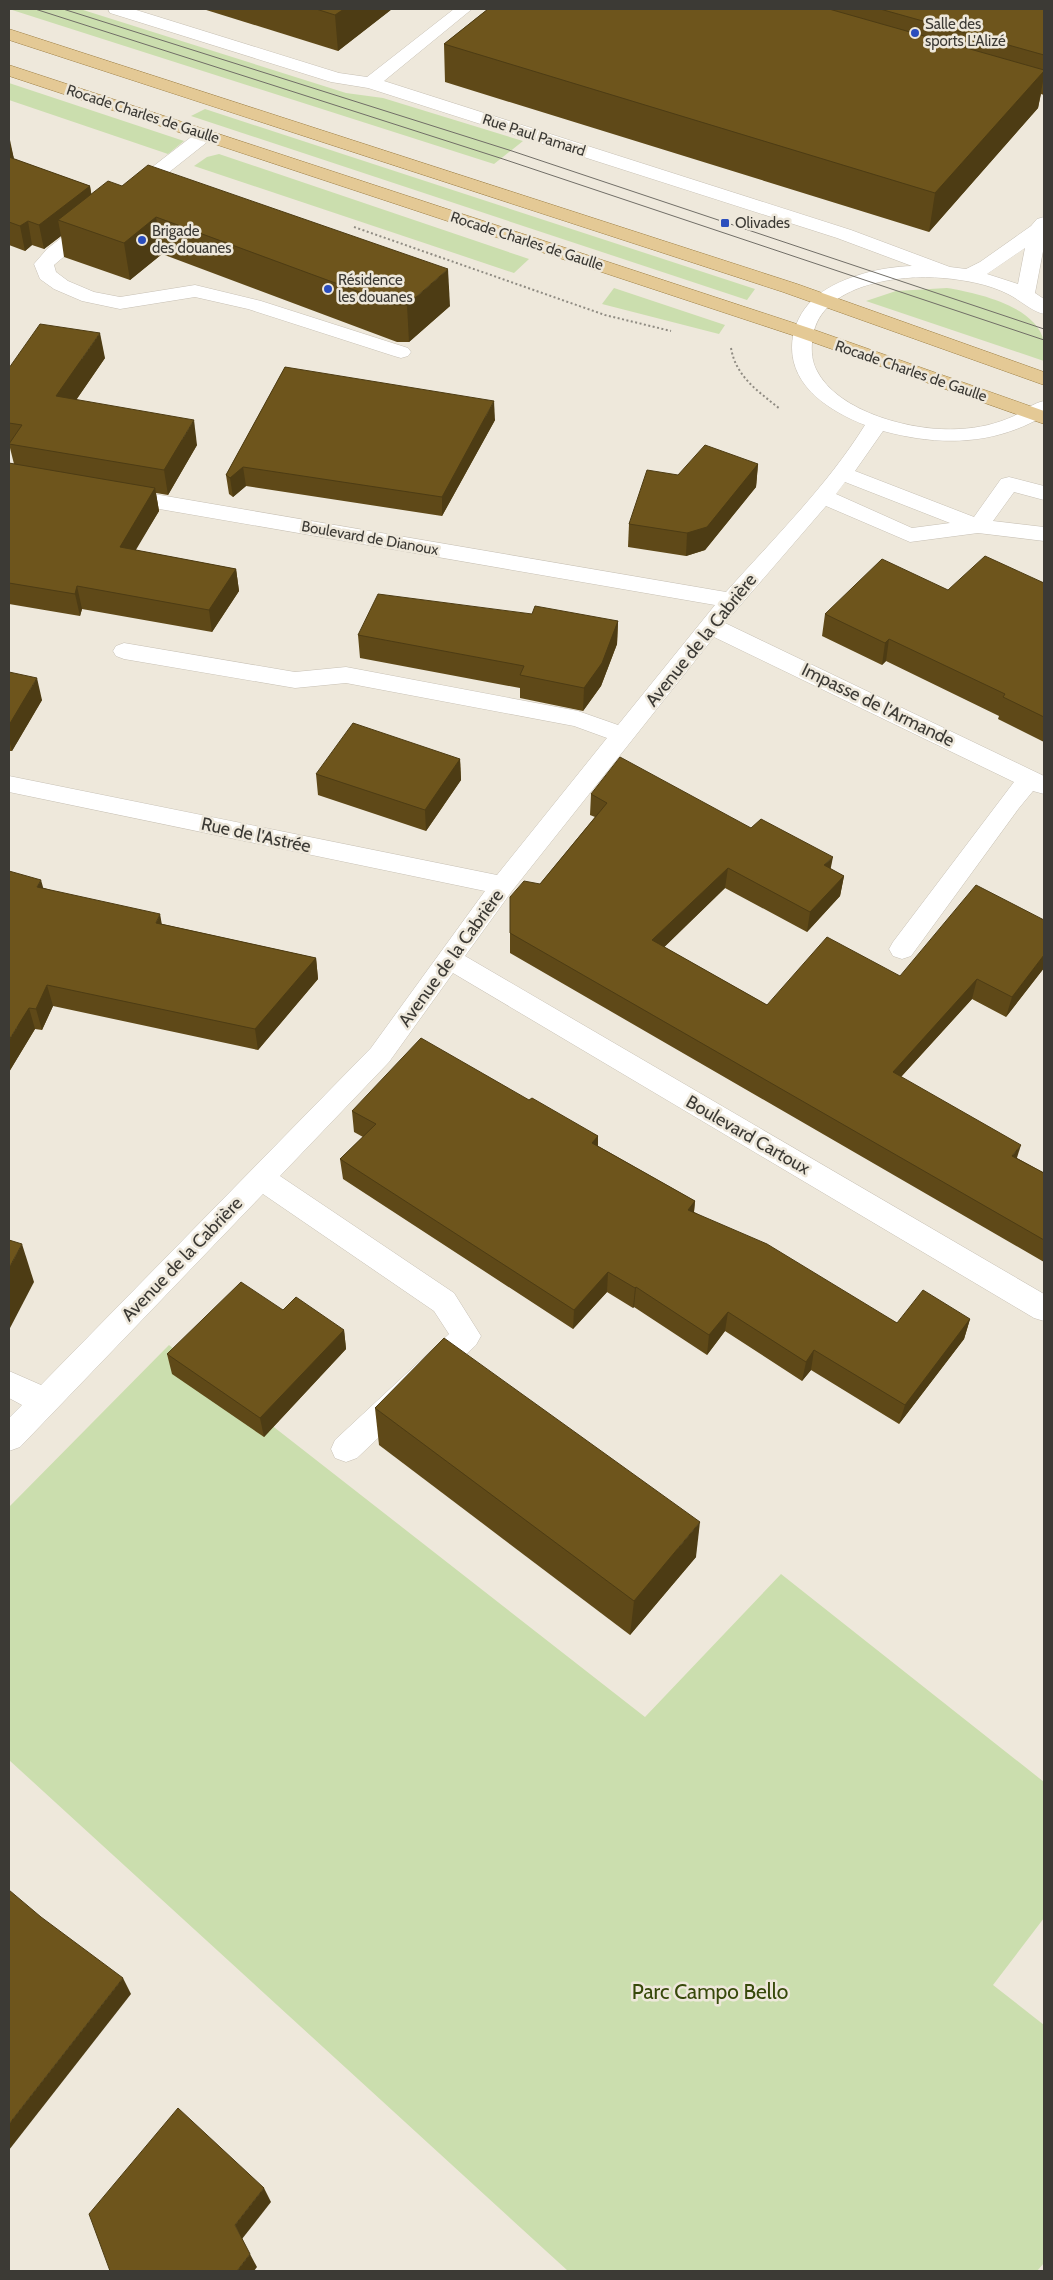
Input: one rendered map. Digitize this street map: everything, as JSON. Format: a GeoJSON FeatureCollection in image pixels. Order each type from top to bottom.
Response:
{"type":"FeatureCollection","features":[{"type":"Feature","properties":{"kind":"main road","name":"Rocade Charles de Gaulle"},"geometry":{"type":"LineString","coordinates":[[9,34],[588,221],[1044,379]]}},
{"type":"Feature","properties":{"kind":"main road","name":"Rocade Charles de Gaulle"},"geometry":{"type":"LineString","coordinates":[[9,70],[1041,413]]}},
{"type":"Feature","properties":{"kind":"street","name":"Rue Paul Pamard"},"geometry":{"type":"LineString","coordinates":[[116,9],[337,78],[371,83],[844,234],[948,273]]}},
{"type":"Feature","properties":{"kind":"street"},"geometry":{"type":"LineString","coordinates":[[371,83],[464,9]]}},
{"type":"Feature","properties":{"kind":"street"},"geometry":{"type":"LineString","coordinates":[[205,135],[54,253],[44,264],[47,275],[89,297],[120,303],[196,291],[254,305],[401,352]]}},
{"type":"Feature","properties":{"kind":"street"},"geometry":{"type":"LineString","coordinates":[[968,276],[987,266],[1041,226]]}},
{"type":"Feature","properties":{"kind":"street"},"geometry":{"type":"LineString","coordinates":[[1025,295],[1041,226]]}},
{"type":"Feature","properties":{"kind":"street"},"geometry":{"type":"LineString","coordinates":[[1041,413],[1004,428],[978,434],[948,436],[910,433],[877,423],[843,407],[819,388],[806,370],[802,351],[802,332],[809,316],[822,301],[841,288],[884,275],[915,271],[948,273],[991,281],[1025,295],[1044,307]]}},
{"type":"Feature","properties":{"kind":"street","name":"Avenue de la Cabrière"},"geometry":{"type":"LineString","coordinates":[[10,1435],[380,1055],[451,960],[503,885],[710,626],[842,473],[877,423]]}},
{"type":"Feature","properties":{"kind":"street"},"geometry":{"type":"LineString","coordinates":[[842,473],[978,526],[1044,534]]}},
{"type":"Feature","properties":{"kind":"street"},"geometry":{"type":"LineString","coordinates":[[823,496],[910,535],[978,526],[1010,484],[1044,494]]}},
{"type":"Feature","properties":{"kind":"street","name":"Boulevard de Dianoux"},"geometry":{"type":"LineString","coordinates":[[97,491],[732,600]]}},
{"type":"Feature","properties":{"kind":"street","name":"Impasse de l'Armande"},"geometry":{"type":"LineString","coordinates":[[710,626],[1037,782]]}},
{"type":"Feature","properties":{"kind":"street"},"geometry":{"type":"LineString","coordinates":[[124,651],[295,680],[346,675],[578,719],[623,735]]}},
{"type":"Feature","properties":{"kind":"street"},"geometry":{"type":"LineString","coordinates":[[902,949],[1004,810],[1037,782]]}},
{"type":"Feature","properties":{"kind":"street","name":"Rue de l'Astrée"},"geometry":{"type":"LineString","coordinates":[[9,784],[503,885]]}},
{"type":"Feature","properties":{"kind":"street","name":"Boulevard Cartoux"},"geometry":{"type":"LineString","coordinates":[[451,960],[1044,1309]]}},
{"type":"Feature","properties":{"kind":"street"},"geometry":{"type":"LineString","coordinates":[[261,1178],[444,1302],[466,1336],[346,1449]]}},
{"type":"Feature","properties":{"kind":"street"},"geometry":{"type":"LineString","coordinates":[[9,1384],[44,1401]]}},
{"type":"Feature","properties":{"kind":"path"},"geometry":{"type":"LineString","coordinates":[[731,346],[732,359],[739,373],[784,412]]}},
{"type":"Feature","properties":{"kind":"green space"},"geometry":{"type":"Polygon","coordinates":[[[9,9],[80,9],[346,93],[383,98],[523,141],[494,164],[9,9]]]}},
{"type":"Feature","properties":{"kind":"green space"},"geometry":{"type":"Polygon","coordinates":[[[9,83],[184,141],[168,154],[9,100],[9,83]]]}},
{"type":"Feature","properties":{"kind":"green space"},"geometry":{"type":"Polygon","coordinates":[[[205,109],[755,289],[747,300],[191,116],[205,109]]]}},
{"type":"Feature","properties":{"kind":"green space"},"geometry":{"type":"Polygon","coordinates":[[[219,154],[529,259],[514,273],[194,166],[207,157],[219,154]]]}},
{"type":"Feature","properties":{"kind":"green space"},"geometry":{"type":"Polygon","coordinates":[[[614,288],[725,325],[719,334],[602,304],[614,288]]]}},
{"type":"Feature","properties":{"kind":"green space"},"geometry":{"type":"Polygon","coordinates":[[[947,288],[974,293],[1004,303],[1030,319],[1039,330],[1044,342],[1044,361],[866,301],[896,291],[947,288]]]}},
{"type":"Feature","properties":{"kind":"green space","name":"Parc Campo Bello"},"geometry":{"type":"Polygon","coordinates":[[[169,1345],[645,1717],[781,1574],[1044,1782],[1044,1918],[993,1985],[1044,2025],[1044,2263],[1037,2271],[568,2271],[9,1760],[9,1507],[169,1345]]]}},
{"type":"Feature","properties":{"kind":"building"},"geometry":{"type":"Polygon","coordinates":[[[316,9],[344,9],[335,15],[316,9]]]}},
{"type":"Feature","properties":{"kind":"building"},"geometry":{"type":"Polygon","coordinates":[[[488,9],[829,9],[1044,71],[935,193],[444,44],[488,9]]]}},
{"type":"Feature","properties":{"kind":"building"},"geometry":{"type":"Polygon","coordinates":[[[880,9],[1044,9],[1044,55],[880,9]]]}},
{"type":"Feature","properties":{"kind":"building"},"geometry":{"type":"Polygon","coordinates":[[[9,157],[90,186],[39,225],[28,221],[20,226],[9,222],[9,157]]]}},
{"type":"Feature","properties":{"kind":"building"},"geometry":{"type":"Polygon","coordinates":[[[148,165],[448,269],[407,305],[395,305],[156,217],[124,243],[58,220],[108,181],[122,186],[148,165]]]}},
{"type":"Feature","properties":{"kind":"building"},"geometry":{"type":"Polygon","coordinates":[[[40,324],[100,333],[56,396],[194,420],[164,470],[9,444],[22,425],[9,423],[9,368],[40,324]]]}},
{"type":"Feature","properties":{"kind":"building"},"geometry":{"type":"Polygon","coordinates":[[[285,367],[494,401],[442,497],[243,467],[230,478],[226,475],[285,367]]]}},
{"type":"Feature","properties":{"kind":"building"},"geometry":{"type":"Polygon","coordinates":[[[705,445],[758,464],[707,527],[687,533],[629,524],[647,470],[678,475],[705,445]]]}},
{"type":"Feature","properties":{"kind":"building"},"geometry":{"type":"Polygon","coordinates":[[[9,463],[155,488],[120,547],[236,569],[209,610],[77,586],[75,594],[9,583],[9,463]]]}},
{"type":"Feature","properties":{"kind":"building"},"geometry":{"type":"Polygon","coordinates":[[[985,556],[1044,583],[1044,717],[1003,697],[1005,694],[889,639],[885,643],[825,614],[882,559],[948,590],[985,556]]]}},
{"type":"Feature","properties":{"kind":"building"},"geometry":{"type":"Polygon","coordinates":[[[378,594],[532,614],[535,606],[618,621],[602,663],[584,688],[520,675],[524,666],[358,635],[378,594]]]}},
{"type":"Feature","properties":{"kind":"building"},"geometry":{"type":"Polygon","coordinates":[[[9,672],[37,678],[9,725],[9,672]]]}},
{"type":"Feature","properties":{"kind":"building"},"geometry":{"type":"Polygon","coordinates":[[[353,723],[460,759],[425,810],[316,774],[353,723]]]}},
{"type":"Feature","properties":{"kind":"building"},"geometry":{"type":"Polygon","coordinates":[[[620,757],[751,828],[761,819],[833,857],[824,865],[844,876],[810,912],[728,868],[652,940],[767,1005],[827,937],[900,976],[976,885],[1044,920],[1044,955],[1012,997],[977,979],[893,1072],[1021,1145],[1012,1156],[1044,1173],[1044,1240],[510,933],[510,897],[524,881],[540,884],[607,803],[591,794],[620,757]]]}},
{"type":"Feature","properties":{"kind":"building"},"geometry":{"type":"Polygon","coordinates":[[[9,871],[41,880],[37,887],[160,914],[156,923],[316,958],[255,1029],[47,985],[36,1009],[29,1008],[9,1040],[9,871]]]}},
{"type":"Feature","properties":{"kind":"building"},"geometry":{"type":"Polygon","coordinates":[[[421,1038],[529,1100],[532,1098],[598,1136],[592,1143],[695,1201],[688,1210],[767,1244],[897,1323],[923,1290],[970,1319],[905,1405],[814,1350],[806,1362],[728,1312],[709,1335],[636,1287],[608,1272],[574,1310],[340,1159],[376,1124],[352,1111],[421,1038]]]}},
{"type":"Feature","properties":{"kind":"building"},"geometry":{"type":"Polygon","coordinates":[[[9,1240],[22,1244],[9,1268],[9,1240]]]}},
{"type":"Feature","properties":{"kind":"building"},"geometry":{"type":"Polygon","coordinates":[[[241,1282],[283,1310],[296,1297],[344,1330],[260,1418],[167,1354],[241,1282]]]}},
{"type":"Feature","properties":{"kind":"building"},"geometry":{"type":"Polygon","coordinates":[[[444,1338],[700,1522],[634,1601],[375,1408],[444,1338]]]}},
{"type":"Feature","properties":{"kind":"building"},"geometry":{"type":"Polygon","coordinates":[[[9,1890],[41,1917],[123,1978],[9,2124],[9,1890]]]}},
{"type":"Feature","properties":{"kind":"building"},"geometry":{"type":"Polygon","coordinates":[[[178,2108],[264,2188],[235,2225],[250,2254],[237,2271],[110,2271],[89,2214],[178,2108]]]}},
{"type":"Feature","properties":{"kind":"tram line"},"geometry":{"type":"LineString","coordinates":[[35,9],[500,158],[1044,340]]}},
{"type":"Feature","properties":{"kind":"tram line"},"geometry":{"type":"LineString","coordinates":[[63,9],[512,151],[1044,329]]}},
{"type":"Feature","properties":{"kind":"place","name":"Salle des sports L'Alizé"},"geometry":{"type":"Point","coordinates":[915,33]}},
{"type":"Feature","properties":{"kind":"place","name":"Olivades"},"geometry":{"type":"Point","coordinates":[725,223]}},
{"type":"Feature","properties":{"kind":"place","name":"Brigade des douanes"},"geometry":{"type":"Point","coordinates":[142,240]}},
{"type":"Feature","properties":{"kind":"place","name":"Résidence les douanes"},"geometry":{"type":"Point","coordinates":[328,289]}}]}
